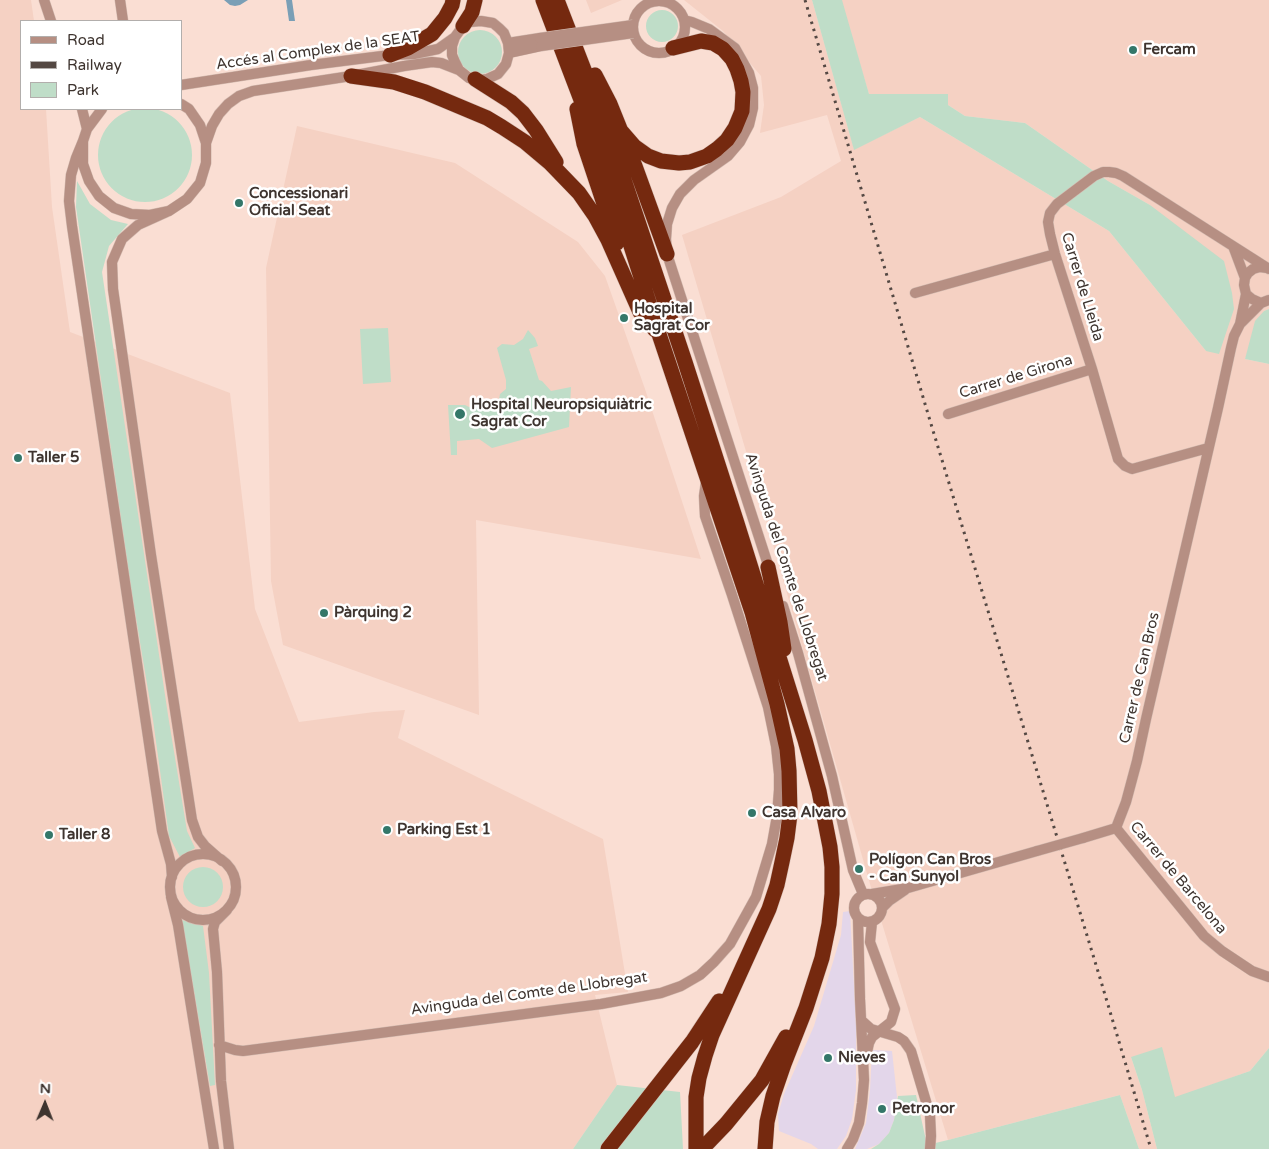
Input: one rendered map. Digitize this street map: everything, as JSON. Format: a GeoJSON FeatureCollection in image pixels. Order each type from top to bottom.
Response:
{"type":"FeatureCollection","features":[{"type":"Feature","properties":{"kind":"highway"},"geometry":{"type":"LineString","coordinates":[[390,55],[408,48],[432,34],[445,18],[453,0]]}},
{"type":"Feature","properties":{"kind":"highway"},"geometry":{"type":"LineString","coordinates":[[459,32],[472,12],[475,0]]}},
{"type":"Feature","properties":{"kind":"highway"},"geometry":{"type":"LineString","coordinates":[[543,0],[602,155],[660,337],[752,612],[777,704],[790,771],[790,814],[777,885],[769,909],[704,1056],[696,1097],[696,1149]]}},
{"type":"Feature","properties":{"kind":"highway"},"geometry":{"type":"LineString","coordinates":[[557,0],[607,129],[736,520],[794,704],[819,791],[832,857],[832,881],[822,958],[813,988],[773,1096],[767,1122],[767,1144]]}},
{"type":"Feature","properties":{"kind":"highway"},"geometry":{"type":"LineString","coordinates":[[568,28],[592,68],[610,104],[667,254]]}},
{"type":"Feature","properties":{"kind":"highway"},"geometry":{"type":"LineString","coordinates":[[621,131],[634,146],[648,156],[661,161],[679,163],[690,162],[706,156],[722,144],[735,128],[742,111],[743,92],[741,81],[732,59],[713,43],[702,41],[673,48]]}},
{"type":"Feature","properties":{"kind":"highway"},"geometry":{"type":"LineString","coordinates":[[570,71],[584,144],[616,238],[627,284]]}},
{"type":"Feature","properties":{"kind":"highway"},"geometry":{"type":"LineString","coordinates":[[351,76],[394,82],[455,104],[487,118],[525,142],[550,163],[579,193],[595,216],[608,240],[640,312],[660,337]]}},
{"type":"Feature","properties":{"kind":"highway"},"geometry":{"type":"LineString","coordinates":[[475,79],[511,102],[523,113],[572,186]]}},
{"type":"Feature","properties":{"kind":"highway"},"geometry":{"type":"LineString","coordinates":[[768,566],[794,704]]}},
{"type":"Feature","properties":{"kind":"highway"},"geometry":{"type":"LineString","coordinates":[[702,1149],[726,1124],[762,1080],[787,1035],[812,966],[818,938],[827,884],[827,837]]}},
{"type":"Feature","properties":{"kind":"highway"},"geometry":{"type":"LineString","coordinates":[[608,1149],[692,1042],[744,965]]}},
{"type":"Feature","properties":{"kind":"street"},"geometry":{"type":"LineString","coordinates":[[44,0],[51,20]]}},
{"type":"Feature","properties":{"kind":"street"},"geometry":{"type":"LineString","coordinates":[[120,0],[123,20]]}},
{"type":"Feature","properties":{"kind":"street"},"geometry":{"type":"LineString","coordinates":[[665,1],[679,10],[684,20],[685,32],[683,38],[673,48],[660,53],[653,52],[640,45],[636,40],[633,29],[634,19],[639,10],[648,3],[665,1]]}},
{"type":"Feature","properties":{"kind":"street"},"geometry":{"type":"LineString","coordinates":[[667,254],[668,224],[672,208],[680,194],[694,180],[728,156],[740,142],[750,125],[753,108],[753,88],[749,73],[735,48],[709,29],[684,20]]}},
{"type":"Feature","properties":{"kind":"street","name":"Accés al Complex de la SEAT"},"geometry":{"type":"LineString","coordinates":[[182,85],[311,65],[390,55],[414,54],[438,49],[470,22],[482,21],[493,23],[504,34],[509,48]]}},
{"type":"Feature","properties":{"kind":"street"},"geometry":{"type":"LineString","coordinates":[[475,79],[487,79],[498,74],[506,64],[509,48],[633,29]]}},
{"type":"Feature","properties":{"kind":"street"},"geometry":{"type":"LineString","coordinates":[[459,32],[452,46],[452,55],[459,70]]}},
{"type":"Feature","properties":{"kind":"street","name":"Accés al Complex de la SEAT"},"geometry":{"type":"LineString","coordinates":[[206,143],[218,114],[239,96],[253,91],[432,62],[441,63],[459,70],[475,79]]}},
{"type":"Feature","properties":{"kind":"street"},"geometry":{"type":"LineString","coordinates":[[182,105],[189,109],[200,125],[206,143],[206,163],[200,183],[187,199],[169,211],[138,225],[122,239],[112,262],[113,289],[192,820],[198,837],[204,846],[230,869],[235,879],[236,890],[233,901],[215,922],[213,930],[217,972],[221,1080],[229,1149]]}},
{"type":"Feature","properties":{"kind":"street"},"geometry":{"type":"LineString","coordinates":[[82,110],[87,129]]}},
{"type":"Feature","properties":{"kind":"street"},"geometry":{"type":"LineString","coordinates":[[101,110],[87,129],[76,158],[71,175],[69,201],[162,831],[171,864],[172,877]]}},
{"type":"Feature","properties":{"kind":"street"},"geometry":{"type":"LineString","coordinates":[[83,142],[83,164],[89,181],[99,196],[114,208],[131,214],[150,215],[169,211]]}},
{"type":"Feature","properties":{"kind":"street","name":"Carrer de Lleida"},"geometry":{"type":"LineString","coordinates":[[1208,448],[1132,469],[1125,466],[1118,459],[1055,254],[1048,222],[1050,213],[1057,204],[1094,176],[1103,172],[1116,173],[1268,269]]}},
{"type":"Feature","properties":{"kind":"street"},"geometry":{"type":"LineString","coordinates":[[1233,246],[1245,278]]}},
{"type":"Feature","properties":{"kind":"street","name":"Avinguda del Comte de Llobregat"},"geometry":{"type":"LineString","coordinates":[[667,254],[798,653],[832,776],[853,870],[868,894]]}},
{"type":"Feature","properties":{"kind":"street"},"geometry":{"type":"LineString","coordinates":[[915,293],[1055,254]]}},
{"type":"Feature","properties":{"kind":"street"},"geometry":{"type":"LineString","coordinates":[[1245,278],[1253,269],[1260,267],[1268,269]]}},
{"type":"Feature","properties":{"kind":"street","name":"Carrer de Can Bros"},"geometry":{"type":"LineString","coordinates":[[1116,828],[1126,802],[1138,760],[1234,336],[1240,324],[1246,294],[1245,278]]}},
{"type":"Feature","properties":{"kind":"street"},"geometry":{"type":"LineString","coordinates":[[1246,294],[1252,299],[1265,301]]}},
{"type":"Feature","properties":{"kind":"street","name":"Carrer de Can Bros"},"geometry":{"type":"LineString","coordinates":[[1240,324],[1265,301]]}},
{"type":"Feature","properties":{"kind":"street","name":"Carrer de Girona"},"geometry":{"type":"LineString","coordinates":[[948,414],[1092,370]]}},
{"type":"Feature","properties":{"kind":"street","name":"Avinguda del Comte de Llobregat"},"geometry":{"type":"LineString","coordinates":[[219,1045],[235,1050],[249,1051],[601,1004],[662,993],[681,986],[700,975],[730,944],[756,897],[772,844],[780,790],[776,746],[768,707],[705,516],[704,496],[707,475]]}},
{"type":"Feature","properties":{"kind":"street"},"geometry":{"type":"LineString","coordinates":[[847,1149],[859,1123],[864,1065],[858,919],[855,915],[854,905],[858,897],[908,888],[1116,828]]}},
{"type":"Feature","properties":{"kind":"street","name":"Carrer de Barcelona"},"geometry":{"type":"LineString","coordinates":[[1116,828],[1204,936],[1222,951],[1252,971],[1269,977]]}},
{"type":"Feature","properties":{"kind":"street"},"geometry":{"type":"LineString","coordinates":[[214,1149],[178,925],[170,887],[176,868],[193,856],[203,854],[213,856],[222,861]]}},
{"type":"Feature","properties":{"kind":"street"},"geometry":{"type":"LineString","coordinates":[[864,1065],[872,1037],[891,1022],[895,1009],[870,942],[872,922],[879,916],[882,908],[889,901],[908,888]]}},
{"type":"Feature","properties":{"kind":"street"},"geometry":{"type":"LineString","coordinates":[[868,894],[880,899],[882,908]]}},
{"type":"Feature","properties":{"kind":"street"},"geometry":{"type":"LineString","coordinates":[[172,897],[177,907],[185,915],[196,919],[207,920],[218,917],[227,910]]}},
{"type":"Feature","properties":{"kind":"street"},"geometry":{"type":"LineString","coordinates":[[858,919],[872,922]]}},
{"type":"Feature","properties":{"kind":"street"},"geometry":{"type":"LineString","coordinates":[[861,1020],[871,1029],[898,1037],[904,1041],[911,1051],[930,1116],[930,1149]]}},
{"type":"Feature","properties":{"kind":"shaded area"},"geometry":{"type":"Polygon","coordinates":[[[0,0],[31,0],[34,20],[20,20],[20,110],[46,110],[52,207],[70,332],[230,393],[255,609],[299,722],[405,710],[398,738],[603,839],[628,992],[595,995],[617,1085],[573,1149],[0,1149],[0,0]]]}},
{"type":"Feature","properties":{"kind":"shaded area"},"geometry":{"type":"Polygon","coordinates":[[[586,0],[622,0],[591,13],[586,0]]]}},
{"type":"Feature","properties":{"kind":"shaded area"},"geometry":{"type":"Polygon","coordinates":[[[684,0],[812,0],[854,149],[920,117],[1109,231],[1206,351],[1150,205],[1108,181],[1025,123],[965,116],[948,105],[948,95],[869,94],[840,0],[1269,0],[1269,309],[1264,311],[1245,359],[1269,364],[1269,1048],[1250,1071],[1175,1098],[1131,1057],[1142,1090],[1157,1149],[1139,1149],[1120,1095],[948,1140],[870,884],[682,235],[781,197],[841,161],[827,115],[760,133],[764,105],[761,76],[723,31],[684,0]]]}},
{"type":"Feature","properties":{"kind":"shaded area","name":"Hospital Neuropsiquiàtric Sagrat Cor"},"geometry":{"type":"Polygon","coordinates":[[[297,126],[455,163],[578,242],[605,276],[645,389],[701,559],[476,520],[479,715],[283,645],[271,581],[266,268],[297,126]]]}},
{"type":"Feature","properties":{"kind":"shaded area","name":"Nieves"},"geometry":{"type":"Polygon","coordinates":[[[850,911],[856,1024],[856,1090],[852,1119],[846,1136],[837,1149],[818,1149],[811,1144],[779,1131],[778,1114],[784,1094],[814,1026],[841,935],[843,912],[850,911]]]}},
{"type":"Feature","properties":{"kind":"shaded area","name":"Petronor"},"geometry":{"type":"Polygon","coordinates":[[[872,1050],[892,1051],[897,1097],[894,1120],[889,1133],[879,1144],[867,1149],[855,1149],[866,1123],[872,1050]]]}},
{"type":"Feature","properties":{"kind":"green space"},"geometry":{"type":"Polygon","coordinates":[[[812,0],[842,0],[869,94],[948,94],[948,105],[965,116],[1025,123],[1108,181],[1150,205],[1224,261],[1234,309],[1219,354],[1206,351],[1109,231],[920,117],[854,150],[812,0]]]}},
{"type":"Feature","properties":{"kind":"green space"},"geometry":{"type":"Polygon","coordinates":[[[662,10],[674,14],[678,26],[674,38],[662,42],[650,38],[646,26],[650,14],[662,10]]]}},
{"type":"Feature","properties":{"kind":"green space"},"geometry":{"type":"Polygon","coordinates":[[[476,30],[484,30],[496,36],[502,52],[496,68],[484,74],[476,74],[464,68],[458,56],[458,48],[464,36],[476,30]]]}},
{"type":"Feature","properties":{"kind":"green space"},"geometry":{"type":"Polygon","coordinates":[[[133,110],[157,110],[171,116],[184,129],[191,146],[191,164],[184,181],[171,194],[154,201],[136,201],[119,194],[106,181],[99,164],[99,146],[106,129],[119,116],[133,110]]]}},
{"type":"Feature","properties":{"kind":"green space"},"geometry":{"type":"Polygon","coordinates":[[[77,181],[90,204],[111,220],[128,224],[109,246],[102,272],[168,715],[187,831],[195,848],[180,857],[169,836],[153,720],[132,594],[76,207],[77,181]]]}},
{"type":"Feature","properties":{"kind":"green space"},"geometry":{"type":"Polygon","coordinates":[[[1269,309],[1269,364],[1245,359],[1255,321],[1264,311],[1269,309]]]}},
{"type":"Feature","properties":{"kind":"green space"},"geometry":{"type":"Polygon","coordinates":[[[388,328],[391,382],[363,384],[360,329],[388,328]]]}},
{"type":"Feature","properties":{"kind":"green space"},"geometry":{"type":"Polygon","coordinates":[[[528,330],[535,338],[538,346],[529,349],[539,380],[551,391],[571,387],[569,427],[492,448],[479,439],[457,441],[457,455],[451,455],[448,405],[465,405],[469,407],[498,405],[500,394],[506,389],[506,380],[497,348],[502,344],[514,345],[523,339],[528,330]]]}},
{"type":"Feature","properties":{"kind":"green space"},"geometry":{"type":"Polygon","coordinates":[[[207,867],[214,870],[220,876],[223,887],[222,895],[214,904],[207,907],[199,907],[192,904],[184,895],[183,883],[186,876],[195,868],[207,867]]]}},
{"type":"Feature","properties":{"kind":"green space"},"geometry":{"type":"Polygon","coordinates":[[[182,920],[203,926],[209,973],[215,1085],[210,1086],[182,920]]]}},
{"type":"Feature","properties":{"kind":"green space"},"geometry":{"type":"Polygon","coordinates":[[[1162,1047],[1175,1097],[1250,1071],[1269,1048],[1269,1149],[1157,1149],[1142,1090],[1131,1057],[1162,1047]]]}},
{"type":"Feature","properties":{"kind":"green space"},"geometry":{"type":"Polygon","coordinates":[[[617,1085],[680,1092],[683,1149],[573,1149],[617,1085]]]}},
{"type":"Feature","properties":{"kind":"green space"},"geometry":{"type":"Polygon","coordinates":[[[916,1095],[927,1145],[1120,1095],[1139,1149],[871,1149],[879,1144],[889,1133],[894,1120],[898,1096],[916,1095]]]}},
{"type":"Feature","properties":{"kind":"water"},"geometry":{"type":"Polygon","coordinates":[[[224,0],[248,0],[235,6],[230,5],[224,0]]]}},
{"type":"Feature","properties":{"kind":"water"},"geometry":{"type":"Polygon","coordinates":[[[286,0],[292,0],[295,21],[289,21],[286,0]]]}},
{"type":"Feature","properties":{"kind":"railway"},"geometry":{"type":"LineString","coordinates":[[805,0],[931,424],[1151,1149]]}},
{"type":"Feature","properties":{"kind":"place","name":"Fercam"},"geometry":{"type":"Point","coordinates":[1133,50]}},
{"type":"Feature","properties":{"kind":"place","name":"Concessionari Oficial Seat"},"geometry":{"type":"Point","coordinates":[239,203]}},
{"type":"Feature","properties":{"kind":"place","name":"Hospital Sagrat Cor"},"geometry":{"type":"Point","coordinates":[624,318]}},
{"type":"Feature","properties":{"kind":"place","name":"Hospital Neuropsiquiàtric Sagrat Cor"},"geometry":{"type":"Point","coordinates":[460,414]}},
{"type":"Feature","properties":{"kind":"place","name":"Taller 5"},"geometry":{"type":"Point","coordinates":[18,458]}},
{"type":"Feature","properties":{"kind":"place","name":"Pàrquing 2"},"geometry":{"type":"Point","coordinates":[324,613]}},
{"type":"Feature","properties":{"kind":"place","name":"Casa Alvaro"},"geometry":{"type":"Point","coordinates":[752,813]}},
{"type":"Feature","properties":{"kind":"place","name":"Parking Est 1"},"geometry":{"type":"Point","coordinates":[387,830]}},
{"type":"Feature","properties":{"kind":"place","name":"Taller 8"},"geometry":{"type":"Point","coordinates":[49,835]}},
{"type":"Feature","properties":{"kind":"place","name":"Polígon Can Bros - Can Sunyol"},"geometry":{"type":"Point","coordinates":[859,869]}},
{"type":"Feature","properties":{"kind":"place","name":"Nieves"},"geometry":{"type":"Point","coordinates":[828,1058]}},
{"type":"Feature","properties":{"kind":"place","name":"Petronor"},"geometry":{"type":"Point","coordinates":[882,1109]}}]}
